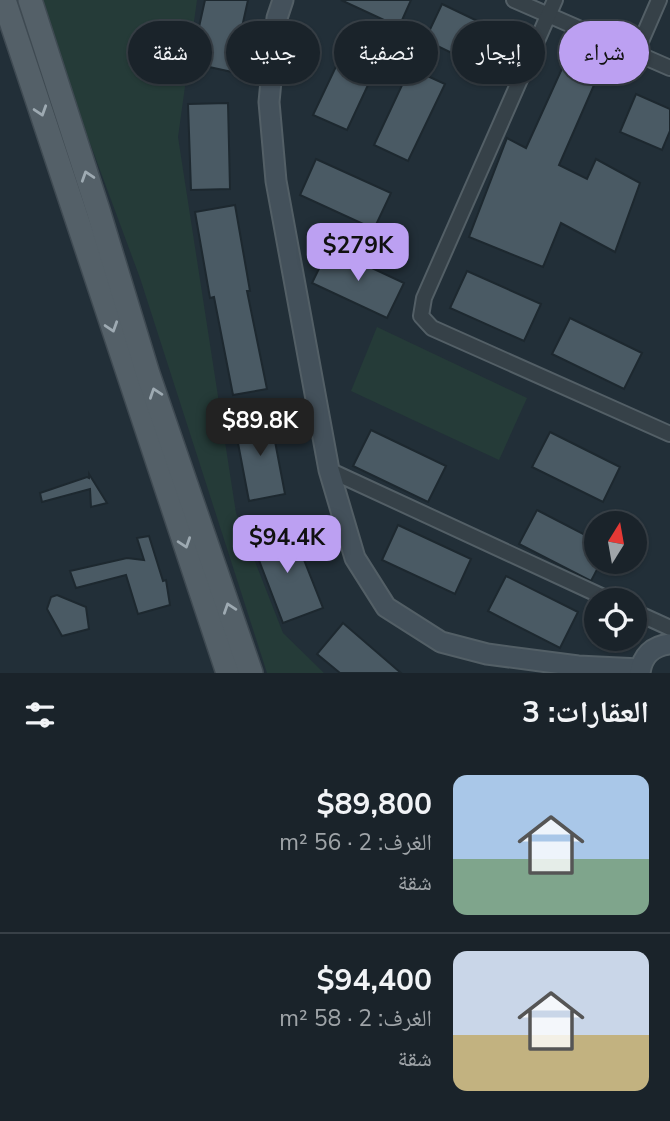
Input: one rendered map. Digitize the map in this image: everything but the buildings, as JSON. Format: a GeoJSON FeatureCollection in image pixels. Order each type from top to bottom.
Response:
{"type":"FeatureCollection","features":[{"type":"Feature","properties":{"kind":"main road"},"geometry":{"type":"LineString","coordinates":[[4,0],[229,673]]}},
{"type":"Feature","properties":{"kind":"main road"},"geometry":{"type":"LineString","coordinates":[[30,0],[148,373],[251,673]]}},
{"type":"Feature","properties":{"kind":"street"},"geometry":{"type":"LineString","coordinates":[[283,0],[278,18],[269,102],[276,180],[329,470],[355,558],[386,607],[441,642],[487,654],[640,671],[644,658],[652,649],[670,644]]}},
{"type":"Feature","properties":{"kind":"street"},"geometry":{"type":"LineString","coordinates":[[514,0],[562,21]]}},
{"type":"Feature","properties":{"kind":"street"},"geometry":{"type":"LineString","coordinates":[[555,0],[424,298],[421,316],[432,328],[670,434]]}},
{"type":"Feature","properties":{"kind":"street"},"geometry":{"type":"LineString","coordinates":[[649,23],[659,0]]}},
{"type":"Feature","properties":{"kind":"street"},"geometry":{"type":"LineString","coordinates":[[649,59],[670,68]]}},
{"type":"Feature","properties":{"kind":"street"},"geometry":{"type":"LineString","coordinates":[[329,470],[584,588]]}},
{"type":"Feature","properties":{"kind":"street"},"geometry":{"type":"LineString","coordinates":[[647,617],[670,628]]}},
{"type":"Feature","properties":{"kind":"green space"},"geometry":{"type":"Polygon","coordinates":[[[42,0],[197,0],[194,21],[128,21],[128,84],[185,84],[178,137],[236,513],[283,633],[324,673],[267,673],[140,278],[87,135],[42,0]]]}},
{"type":"Feature","properties":{"kind":"green space"},"geometry":{"type":"Polygon","coordinates":[[[377,327],[527,398],[499,460],[351,391],[377,327]]]}}]}
